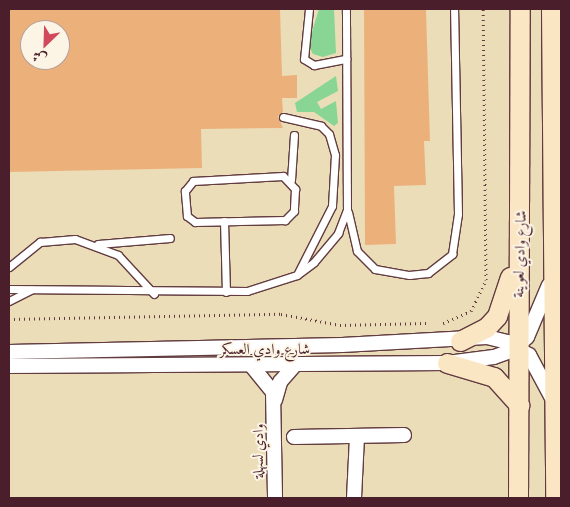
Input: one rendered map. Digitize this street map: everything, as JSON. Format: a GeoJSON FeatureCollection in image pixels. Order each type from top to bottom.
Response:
{"type":"FeatureCollection","features":[{"type":"Feature","properties":{"kind":"main road","name":"شارع وادي لعوينة"},"geometry":{"type":"LineString","coordinates":[[518,498],[520,9]]}},
{"type":"Feature","properties":{"kind":"main road","name":"شارع وادي لعوينة"},"geometry":{"type":"LineString","coordinates":[[551,9],[551,397],[555,498]]}},
{"type":"Feature","properties":{"kind":"main road"},"geometry":{"type":"LineString","coordinates":[[460,341],[486,328],[500,310],[520,224]]}},
{"type":"Feature","properties":{"kind":"main road"},"geometry":{"type":"LineString","coordinates":[[447,363],[494,377],[519,405]]}},
{"type":"Feature","properties":{"kind":"street"},"geometry":{"type":"LineString","coordinates":[[518,347],[539,318],[552,275]]}},
{"type":"Feature","properties":{"kind":"street","name":"شارع وادي العسكر"},"geometry":{"type":"LineString","coordinates":[[9,352],[460,341],[487,337],[518,347],[537,364],[551,397]]}},
{"type":"Feature","properties":{"kind":"street","name":"شارع وادي العسكر"},"geometry":{"type":"LineString","coordinates":[[9,366],[447,363],[499,356],[518,347]]}},
{"type":"Feature","properties":{"kind":"street","name":"وادي لسهلة"},"geometry":{"type":"LineString","coordinates":[[252,365],[268,381],[274,403],[275,498]]}},
{"type":"Feature","properties":{"kind":"street","name":"وادي لسهلة"},"geometry":{"type":"LineString","coordinates":[[274,403],[280,382],[295,365]]}},
{"type":"Feature","properties":{"kind":"street"},"geometry":{"type":"LineString","coordinates":[[294,437],[404,435]]}},
{"type":"Feature","properties":{"kind":"street"},"geometry":{"type":"LineString","coordinates":[[354,498],[357,436]]}},
{"type":"Feature","properties":{"kind":"lane"},"geometry":{"type":"LineString","coordinates":[[309,9],[304,59],[314,64],[346,59]]}},
{"type":"Feature","properties":{"kind":"lane"},"geometry":{"type":"LineString","coordinates":[[346,9],[347,210],[357,251],[375,268],[410,275],[428,273],[452,254],[458,214],[454,9]]}},
{"type":"Feature","properties":{"kind":"lane"},"geometry":{"type":"LineString","coordinates":[[283,116],[321,126],[329,134],[335,155],[332,206],[297,275]]}},
{"type":"Feature","properties":{"kind":"lane"},"geometry":{"type":"LineString","coordinates":[[291,180],[283,176],[202,178],[189,183],[185,196],[189,219],[224,221],[289,218],[295,207],[291,180],[294,135]]}},
{"type":"Feature","properties":{"kind":"lane"},"geometry":{"type":"LineString","coordinates":[[9,289],[154,294],[262,290],[297,275],[327,248],[347,210]]}},
{"type":"Feature","properties":{"kind":"lane"},"geometry":{"type":"LineString","coordinates":[[224,221],[226,292]]}},
{"type":"Feature","properties":{"kind":"lane"},"geometry":{"type":"LineString","coordinates":[[98,244],[170,238]]}},
{"type":"Feature","properties":{"kind":"lane"},"geometry":{"type":"LineString","coordinates":[[9,267],[40,242],[75,239],[98,244],[118,255],[154,294]]}},
{"type":"Feature","properties":{"kind":"lane"},"geometry":{"type":"LineString","coordinates":[[9,300],[31,290]]}},
{"type":"Feature","properties":{"kind":"path"},"geometry":{"type":"LineString","coordinates":[[9,319],[299,314],[340,325],[443,323],[466,315],[480,298],[486,280],[482,9]]}},
{"type":"Feature","properties":{"kind":"green space"},"geometry":{"type":"Polygon","coordinates":[[[319,9],[334,9],[336,53],[323,57],[313,54],[308,45],[319,9]]]}},
{"type":"Feature","properties":{"kind":"green space"},"geometry":{"type":"Polygon","coordinates":[[[336,76],[338,91],[317,102],[321,109],[336,101],[338,123],[334,126],[314,112],[297,112],[295,103],[336,76]]]}},
{"type":"Feature","properties":{"kind":"building"},"geometry":{"type":"Polygon","coordinates":[[[9,9],[280,9],[282,76],[297,75],[297,98],[282,98],[283,112],[278,116],[283,128],[201,129],[202,168],[9,172],[9,9]]]}},
{"type":"Feature","properties":{"kind":"building"},"geometry":{"type":"Polygon","coordinates":[[[364,9],[426,9],[430,141],[424,141],[426,185],[394,186],[396,244],[365,245],[364,9]]]}}]}
